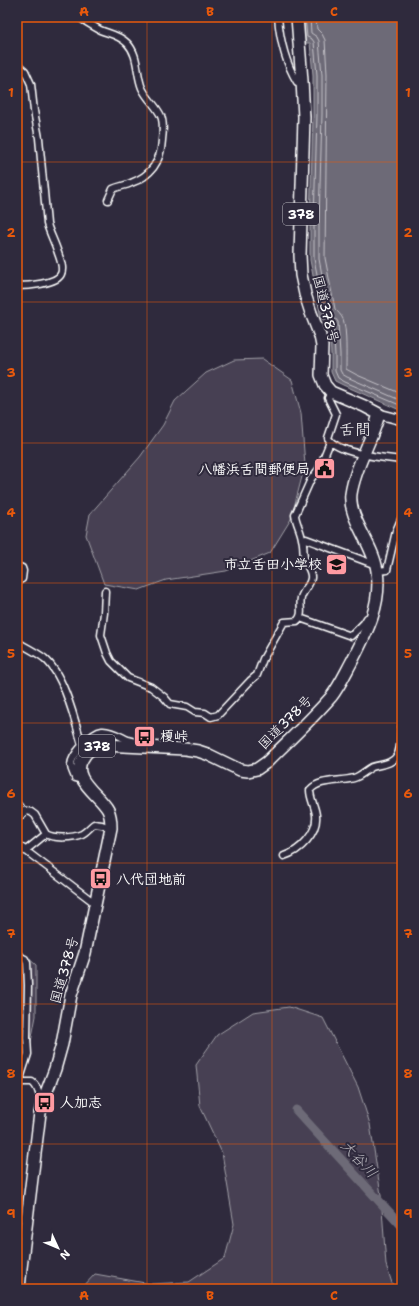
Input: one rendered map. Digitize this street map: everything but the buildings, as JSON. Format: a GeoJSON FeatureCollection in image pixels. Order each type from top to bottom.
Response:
{"type":"FeatureCollection","features":[{"type":"Feature","properties":{"kind":"highway","name":"国道378号"},"geometry":{"type":"LineString","coordinates":[[297,17],[304,117],[301,275],[311,313],[320,336],[322,346],[321,375],[325,385],[331,392]]}},
{"type":"Feature","properties":{"kind":"highway"},"geometry":{"type":"LineString","coordinates":[[331,392],[380,414]]}},
{"type":"Feature","properties":{"kind":"highway","name":"国道378号"},"geometry":{"type":"LineString","coordinates":[[19,1289],[43,1101],[59,1055],[71,995],[85,952],[111,828],[111,820],[103,802],[88,788],[83,780],[80,771],[81,761],[87,751],[103,745],[198,751],[208,754],[240,770],[248,771],[257,769],[267,762],[332,696],[366,633],[372,620],[376,602],[378,585],[377,568],[370,547],[351,506],[351,495],[363,455],[380,414]]}},
{"type":"Feature","properties":{"kind":"main road"},"geometry":{"type":"LineString","coordinates":[[380,414],[402,420]]}},
{"type":"Feature","properties":{"kind":"street"},"geometry":{"type":"LineString","coordinates":[[79,17],[100,30],[117,35],[128,44],[138,68],[140,84],[144,93],[157,109],[162,119],[162,142],[158,161],[150,172],[138,180],[114,189],[108,200]]}},
{"type":"Feature","properties":{"kind":"street"},"geometry":{"type":"LineString","coordinates":[[278,17],[283,52],[290,70],[297,82],[302,81]]}},
{"type":"Feature","properties":{"kind":"street"},"geometry":{"type":"LineString","coordinates":[[17,64],[25,71],[31,84],[39,138],[47,224],[58,252],[62,270],[58,278],[54,281],[17,286]]}},
{"type":"Feature","properties":{"kind":"street"},"geometry":{"type":"LineString","coordinates":[[105,591],[101,634],[107,653],[112,661],[128,678],[150,687],[164,697],[170,704],[187,707],[195,712],[205,713],[211,717],[218,715],[257,675],[262,660],[284,622],[297,622],[300,618],[302,612],[301,598],[309,585],[311,572],[302,549],[303,540],[295,515],[330,442],[328,438],[336,414],[328,398],[331,392]]}},
{"type":"Feature","properties":{"kind":"street"},"geometry":{"type":"LineString","coordinates":[[330,442],[346,450],[363,455],[402,460]]}},
{"type":"Feature","properties":{"kind":"street"},"geometry":{"type":"LineString","coordinates":[[303,540],[306,539],[377,568],[387,570],[396,531],[402,517]]}},
{"type":"Feature","properties":{"kind":"street"},"geometry":{"type":"LineString","coordinates":[[17,566],[22,568],[23,571],[22,579],[17,582]]}},
{"type":"Feature","properties":{"kind":"street"},"geometry":{"type":"LineString","coordinates":[[300,618],[351,636],[364,624],[372,604],[376,602]]}},
{"type":"Feature","properties":{"kind":"street"},"geometry":{"type":"LineString","coordinates":[[17,642],[43,658],[51,667],[71,706],[82,745]]}},
{"type":"Feature","properties":{"kind":"street"},"geometry":{"type":"LineString","coordinates":[[284,856],[292,854],[301,847],[310,836],[315,825],[316,815],[310,790],[312,787],[324,783],[354,778],[371,768],[390,763],[397,756],[400,747],[402,726]]}},
{"type":"Feature","properties":{"kind":"street"},"geometry":{"type":"LineString","coordinates":[[83,780],[75,778],[70,767],[82,745],[94,735],[102,731],[111,732],[142,743],[143,747]]}},
{"type":"Feature","properties":{"kind":"street"},"geometry":{"type":"LineString","coordinates":[[17,804],[22,810],[35,814],[46,834],[51,837],[60,838],[82,834],[94,824],[111,828]]}},
{"type":"Feature","properties":{"kind":"street"},"geometry":{"type":"LineString","coordinates":[[17,819],[26,811]]}},
{"type":"Feature","properties":{"kind":"street"},"geometry":{"type":"LineString","coordinates":[[46,834],[20,847],[92,901],[96,902]]}},
{"type":"Feature","properties":{"kind":"street"},"geometry":{"type":"LineString","coordinates":[[17,955],[25,959],[27,963],[28,985],[28,1054],[18,1082],[32,1082],[36,1085],[43,1101]]}},
{"type":"Feature","properties":{"kind":"shaded area"},"geometry":{"type":"Polygon","coordinates":[[[262,359],[292,380],[301,413],[305,465],[291,519],[270,553],[226,571],[166,580],[139,590],[104,584],[86,535],[90,514],[140,457],[163,425],[175,401],[206,373],[234,360],[262,359]]]}},
{"type":"Feature","properties":{"kind":"shaded area"},"geometry":{"type":"Polygon","coordinates":[[[17,948],[36,965],[36,1016],[19,1105],[17,1105],[17,948]]]}},
{"type":"Feature","properties":{"kind":"shaded area"},"geometry":{"type":"Polygon","coordinates":[[[289,1007],[323,1018],[358,1087],[370,1124],[381,1195],[386,1265],[394,1289],[81,1289],[95,1274],[151,1284],[189,1282],[225,1258],[234,1224],[222,1153],[200,1106],[196,1065],[217,1035],[253,1012],[289,1007]]]}},
{"type":"Feature","properties":{"kind":"water"},"geometry":{"type":"Polygon","coordinates":[[[301,17],[402,17],[402,411],[335,381],[331,372],[329,324],[321,318],[310,260],[313,75],[310,43],[304,43],[301,17]]]}},
{"type":"Feature","properties":{"kind":"waterway","name":"大谷川"},"geometry":{"type":"LineString","coordinates":[[296,1110],[402,1226]]}},
{"type":"Feature","properties":{"kind":"place","name":"八幡浜舌間郵便局"},"geometry":{"type":"Point","coordinates":[325,469]}},
{"type":"Feature","properties":{"kind":"place","name":"市立舌田小学校"},"geometry":{"type":"Point","coordinates":[337,564]}},
{"type":"Feature","properties":{"kind":"place","name":"榎峠"},"geometry":{"type":"Point","coordinates":[144,736]}},
{"type":"Feature","properties":{"kind":"place","name":"八代団地前"},"geometry":{"type":"Point","coordinates":[101,879]}},
{"type":"Feature","properties":{"kind":"place","name":"人加志"},"geometry":{"type":"Point","coordinates":[44,1102]}},
{"type":"Feature","properties":{"kind":"district","name":"舌間"},"geometry":{"type":"Point","coordinates":[355,429]}}]}
